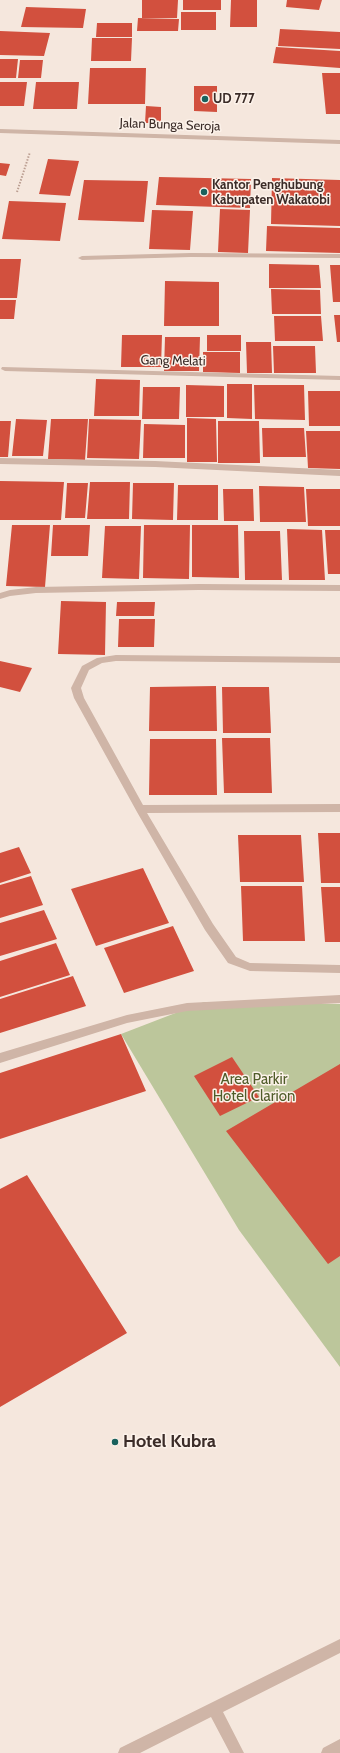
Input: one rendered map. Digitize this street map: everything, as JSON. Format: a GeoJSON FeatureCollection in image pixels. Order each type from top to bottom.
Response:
{"type":"FeatureCollection","features":[{"type":"Feature","properties":{"kind":"street","name":"Jalan Bunga Seroja"},"geometry":{"type":"LineString","coordinates":[[0,131],[340,142]]}},
{"type":"Feature","properties":{"kind":"street"},"geometry":{"type":"LineString","coordinates":[[82,258],[191,255],[340,256]]}},
{"type":"Feature","properties":{"kind":"street","name":"Gang Melati"},"geometry":{"type":"LineString","coordinates":[[5,369],[340,378]]}},
{"type":"Feature","properties":{"kind":"street"},"geometry":{"type":"LineString","coordinates":[[0,461],[154,464],[340,473]]}},
{"type":"Feature","properties":{"kind":"street"},"geometry":{"type":"LineString","coordinates":[[0,596],[10,593],[36,590],[199,587],[340,588]]}},
{"type":"Feature","properties":{"kind":"street"},"geometry":{"type":"LineString","coordinates":[[340,660],[116,658],[100,660],[85,668],[76,688],[79,698],[140,809],[209,927],[232,960],[250,967],[340,969]]}},
{"type":"Feature","properties":{"kind":"street"},"geometry":{"type":"LineString","coordinates":[[140,809],[340,808]]}},
{"type":"Feature","properties":{"kind":"street"},"geometry":{"type":"LineString","coordinates":[[0,1058],[127,1019],[187,1006],[340,999]]}},
{"type":"Feature","properties":{"kind":"street"},"geometry":{"type":"LineString","coordinates":[[125,1753],[340,1646]]}},
{"type":"Feature","properties":{"kind":"street"},"geometry":{"type":"LineString","coordinates":[[214,1709],[237,1753]]}},
{"type":"Feature","properties":{"kind":"street"},"geometry":{"type":"LineString","coordinates":[[328,1753],[340,1746]]}},
{"type":"Feature","properties":{"kind":"path"},"geometry":{"type":"LineString","coordinates":[[17,192],[37,133]]}},
{"type":"Feature","properties":{"kind":"green space","name":"Area Parkir Hotel Clarion"},"geometry":{"type":"Polygon","coordinates":[[[204,1002],[340,1004],[340,1367],[239,1230],[121,1034],[204,1002]]]}},
{"type":"Feature","properties":{"kind":"building"},"geometry":{"type":"Polygon","coordinates":[[[142,0],[178,0],[177,18],[142,18],[142,0]]]}},
{"type":"Feature","properties":{"kind":"building"},"geometry":{"type":"Polygon","coordinates":[[[183,0],[221,0],[221,10],[183,10],[183,0]]]}},
{"type":"Feature","properties":{"kind":"building"},"geometry":{"type":"Polygon","coordinates":[[[231,0],[257,0],[257,27],[230,27],[231,0]]]}},
{"type":"Feature","properties":{"kind":"building"},"geometry":{"type":"Polygon","coordinates":[[[287,0],[322,0],[319,10],[286,7],[287,0]]]}},
{"type":"Feature","properties":{"kind":"building"},"geometry":{"type":"Polygon","coordinates":[[[26,7],[86,9],[83,28],[21,27],[26,7]]]}},
{"type":"Feature","properties":{"kind":"building"},"geometry":{"type":"Polygon","coordinates":[[[181,12],[216,12],[216,30],[181,30],[181,12]]]}},
{"type":"Feature","properties":{"kind":"building"},"geometry":{"type":"Polygon","coordinates":[[[138,18],[179,19],[178,31],[137,31],[138,18]]]}},
{"type":"Feature","properties":{"kind":"building"},"geometry":{"type":"Polygon","coordinates":[[[97,23],[132,23],[132,37],[96,37],[97,23]]]}},
{"type":"Feature","properties":{"kind":"building"},"geometry":{"type":"Polygon","coordinates":[[[280,29],[340,32],[340,49],[278,46],[280,29]]]}},
{"type":"Feature","properties":{"kind":"building"},"geometry":{"type":"Polygon","coordinates":[[[0,31],[50,33],[44,56],[0,55],[0,31]]]}},
{"type":"Feature","properties":{"kind":"building"},"geometry":{"type":"Polygon","coordinates":[[[92,38],[132,38],[131,61],[91,61],[92,38]]]}},
{"type":"Feature","properties":{"kind":"building"},"geometry":{"type":"Polygon","coordinates":[[[276,47],[340,51],[340,68],[273,63],[276,47]]]}},
{"type":"Feature","properties":{"kind":"building"},"geometry":{"type":"Polygon","coordinates":[[[0,59],[18,59],[16,78],[0,78],[0,59]]]}},
{"type":"Feature","properties":{"kind":"building"},"geometry":{"type":"Polygon","coordinates":[[[20,60],[43,60],[41,78],[18,78],[20,60]]]}},
{"type":"Feature","properties":{"kind":"building"},"geometry":{"type":"Polygon","coordinates":[[[90,68],[146,68],[145,104],[88,104],[90,68]]]}},
{"type":"Feature","properties":{"kind":"building"},"geometry":{"type":"Polygon","coordinates":[[[322,73],[340,73],[340,114],[326,114],[322,73]]]}},
{"type":"Feature","properties":{"kind":"building"},"geometry":{"type":"Polygon","coordinates":[[[0,82],[27,82],[24,106],[0,106],[0,82]]]}},
{"type":"Feature","properties":{"kind":"building"},"geometry":{"type":"Polygon","coordinates":[[[36,82],[79,82],[77,109],[33,109],[36,82]]]}},
{"type":"Feature","properties":{"kind":"building","name":"UD 777"},"geometry":{"type":"Polygon","coordinates":[[[194,86],[217,86],[217,112],[194,111],[194,86]]]}},
{"type":"Feature","properties":{"kind":"building"},"geometry":{"type":"Polygon","coordinates":[[[146,106],[161,107],[161,123],[145,123],[146,106]]]}},
{"type":"Feature","properties":{"kind":"building"},"geometry":{"type":"Polygon","coordinates":[[[48,159],[79,161],[70,196],[39,194],[48,159]]]}},
{"type":"Feature","properties":{"kind":"building"},"geometry":{"type":"Polygon","coordinates":[[[0,163],[10,164],[6,176],[0,175],[0,163]]]}},
{"type":"Feature","properties":{"kind":"building","name":"Kantor Penghubung Kabupaten Wakatobi"},"geometry":{"type":"Polygon","coordinates":[[[159,177],[251,179],[250,208],[156,205],[159,177]]]}},
{"type":"Feature","properties":{"kind":"building"},"geometry":{"type":"Polygon","coordinates":[[[272,178],[340,180],[340,226],[271,224],[272,178]]]}},
{"type":"Feature","properties":{"kind":"building"},"geometry":{"type":"Polygon","coordinates":[[[84,180],[148,181],[144,222],[78,220],[84,180]]]}},
{"type":"Feature","properties":{"kind":"building"},"geometry":{"type":"Polygon","coordinates":[[[9,201],[66,203],[60,241],[2,239],[9,201]]]}},
{"type":"Feature","properties":{"kind":"building"},"geometry":{"type":"Polygon","coordinates":[[[220,209],[250,210],[248,253],[218,252],[220,209]]]}},
{"type":"Feature","properties":{"kind":"building"},"geometry":{"type":"Polygon","coordinates":[[[152,210],[193,211],[190,250],[149,249],[152,210]]]}},
{"type":"Feature","properties":{"kind":"building"},"geometry":{"type":"Polygon","coordinates":[[[267,226],[340,228],[340,253],[266,251],[267,226]]]}},
{"type":"Feature","properties":{"kind":"building"},"geometry":{"type":"Polygon","coordinates":[[[0,259],[21,259],[17,298],[0,298],[0,259]]]}},
{"type":"Feature","properties":{"kind":"building"},"geometry":{"type":"Polygon","coordinates":[[[269,264],[319,265],[321,288],[269,288],[269,264]]]}},
{"type":"Feature","properties":{"kind":"building"},"geometry":{"type":"Polygon","coordinates":[[[330,265],[340,265],[340,302],[333,302],[330,265]]]}},
{"type":"Feature","properties":{"kind":"building"},"geometry":{"type":"Polygon","coordinates":[[[165,281],[219,282],[219,326],[164,326],[165,281]]]}},
{"type":"Feature","properties":{"kind":"building"},"geometry":{"type":"Polygon","coordinates":[[[271,289],[320,290],[321,314],[272,314],[271,289]]]}},
{"type":"Feature","properties":{"kind":"building"},"geometry":{"type":"Polygon","coordinates":[[[0,300],[16,300],[14,319],[0,319],[0,300]]]}},
{"type":"Feature","properties":{"kind":"building"},"geometry":{"type":"Polygon","coordinates":[[[334,315],[340,315],[340,342],[337,342],[334,315]]]}},
{"type":"Feature","properties":{"kind":"building"},"geometry":{"type":"Polygon","coordinates":[[[274,316],[321,316],[323,341],[275,341],[274,316]]]}},
{"type":"Feature","properties":{"kind":"building"},"geometry":{"type":"Polygon","coordinates":[[[122,335],[162,335],[161,367],[121,367],[122,335]]]}},
{"type":"Feature","properties":{"kind":"building"},"geometry":{"type":"Polygon","coordinates":[[[207,335],[241,335],[241,351],[207,351],[207,335]]]}},
{"type":"Feature","properties":{"kind":"building"},"geometry":{"type":"Polygon","coordinates":[[[165,337],[200,337],[199,371],[164,371],[165,337]]]}},
{"type":"Feature","properties":{"kind":"building"},"geometry":{"type":"Polygon","coordinates":[[[246,342],[271,342],[272,373],[247,373],[246,342]]]}},
{"type":"Feature","properties":{"kind":"building"},"geometry":{"type":"Polygon","coordinates":[[[273,346],[315,346],[316,373],[274,373],[273,346]]]}},
{"type":"Feature","properties":{"kind":"building"},"geometry":{"type":"Polygon","coordinates":[[[203,352],[240,352],[240,373],[203,372],[203,352]]]}},
{"type":"Feature","properties":{"kind":"building"},"geometry":{"type":"Polygon","coordinates":[[[96,379],[140,380],[139,416],[94,416],[96,379]]]}},
{"type":"Feature","properties":{"kind":"building"},"geometry":{"type":"Polygon","coordinates":[[[227,384],[252,384],[252,419],[227,418],[227,384]]]}},
{"type":"Feature","properties":{"kind":"building"},"geometry":{"type":"Polygon","coordinates":[[[186,385],[224,386],[224,417],[186,417],[186,385]]]}},
{"type":"Feature","properties":{"kind":"building"},"geometry":{"type":"Polygon","coordinates":[[[254,385],[304,385],[305,420],[255,419],[254,385]]]}},
{"type":"Feature","properties":{"kind":"building"},"geometry":{"type":"Polygon","coordinates":[[[143,387],[180,387],[179,419],[142,419],[143,387]]]}},
{"type":"Feature","properties":{"kind":"building"},"geometry":{"type":"Polygon","coordinates":[[[308,391],[340,391],[340,426],[309,426],[308,391]]]}},
{"type":"Feature","properties":{"kind":"building"},"geometry":{"type":"Polygon","coordinates":[[[187,418],[216,419],[217,462],[187,462],[187,418]]]}},
{"type":"Feature","properties":{"kind":"building"},"geometry":{"type":"Polygon","coordinates":[[[16,419],[47,420],[43,456],[12,456],[16,419]]]}},
{"type":"Feature","properties":{"kind":"building"},"geometry":{"type":"Polygon","coordinates":[[[51,419],[88,419],[85,460],[48,459],[51,419]]]}},
{"type":"Feature","properties":{"kind":"building"},"geometry":{"type":"Polygon","coordinates":[[[89,419],[141,420],[139,459],[87,458],[89,419]]]}},
{"type":"Feature","properties":{"kind":"building"},"geometry":{"type":"Polygon","coordinates":[[[0,421],[11,421],[8,457],[0,457],[0,421]]]}},
{"type":"Feature","properties":{"kind":"building"},"geometry":{"type":"Polygon","coordinates":[[[218,421],[259,421],[260,463],[218,463],[218,421]]]}},
{"type":"Feature","properties":{"kind":"building"},"geometry":{"type":"Polygon","coordinates":[[[144,424],[185,425],[185,458],[143,458],[144,424]]]}},
{"type":"Feature","properties":{"kind":"building"},"geometry":{"type":"Polygon","coordinates":[[[262,428],[304,428],[306,457],[263,457],[262,428]]]}},
{"type":"Feature","properties":{"kind":"building"},"geometry":{"type":"Polygon","coordinates":[[[306,431],[340,431],[340,469],[308,468],[306,431]]]}},
{"type":"Feature","properties":{"kind":"building"},"geometry":{"type":"Polygon","coordinates":[[[0,481],[64,482],[61,520],[0,520],[0,481]]]}},
{"type":"Feature","properties":{"kind":"building"},"geometry":{"type":"Polygon","coordinates":[[[90,482],[130,482],[129,519],[87,519],[90,482]]]}},
{"type":"Feature","properties":{"kind":"building"},"geometry":{"type":"Polygon","coordinates":[[[67,483],[88,483],[85,518],[65,518],[67,483]]]}},
{"type":"Feature","properties":{"kind":"building"},"geometry":{"type":"Polygon","coordinates":[[[133,483],[174,483],[173,520],[132,519],[133,483]]]}},
{"type":"Feature","properties":{"kind":"building"},"geometry":{"type":"Polygon","coordinates":[[[178,485],[218,485],[218,520],[177,520],[178,485]]]}},
{"type":"Feature","properties":{"kind":"building"},"geometry":{"type":"Polygon","coordinates":[[[259,486],[304,487],[306,522],[260,522],[259,486]]]}},
{"type":"Feature","properties":{"kind":"building"},"geometry":{"type":"Polygon","coordinates":[[[223,489],[253,489],[254,521],[224,521],[223,489]]]}},
{"type":"Feature","properties":{"kind":"building"},"geometry":{"type":"Polygon","coordinates":[[[306,489],[340,489],[340,526],[308,526],[306,489]]]}},
{"type":"Feature","properties":{"kind":"building"},"geometry":{"type":"Polygon","coordinates":[[[12,525],[50,525],[45,587],[6,586],[12,525]]]}},
{"type":"Feature","properties":{"kind":"building"},"geometry":{"type":"Polygon","coordinates":[[[53,525],[90,525],[88,556],[51,556],[53,525]]]}},
{"type":"Feature","properties":{"kind":"building"},"geometry":{"type":"Polygon","coordinates":[[[144,525],[190,525],[189,579],[143,578],[144,525]]]}},
{"type":"Feature","properties":{"kind":"building"},"geometry":{"type":"Polygon","coordinates":[[[192,525],[238,525],[239,578],[192,577],[192,525]]]}},
{"type":"Feature","properties":{"kind":"building"},"geometry":{"type":"Polygon","coordinates":[[[105,526],[141,526],[139,579],[102,578],[105,526]]]}},
{"type":"Feature","properties":{"kind":"building"},"geometry":{"type":"Polygon","coordinates":[[[287,529],[322,530],[325,580],[289,580],[287,529]]]}},
{"type":"Feature","properties":{"kind":"building"},"geometry":{"type":"Polygon","coordinates":[[[325,530],[340,530],[340,574],[328,574],[325,530]]]}},
{"type":"Feature","properties":{"kind":"building"},"geometry":{"type":"Polygon","coordinates":[[[244,531],[280,531],[282,580],[245,580],[244,531]]]}},
{"type":"Feature","properties":{"kind":"building"},"geometry":{"type":"Polygon","coordinates":[[[61,601],[106,602],[105,655],[58,654],[61,601]]]}},
{"type":"Feature","properties":{"kind":"building"},"geometry":{"type":"Polygon","coordinates":[[[117,602],[155,602],[154,616],[116,616],[117,602]]]}},
{"type":"Feature","properties":{"kind":"building"},"geometry":{"type":"Polygon","coordinates":[[[119,619],[155,619],[154,647],[118,647],[119,619]]]}},
{"type":"Feature","properties":{"kind":"building"},"geometry":{"type":"Polygon","coordinates":[[[0,661],[32,668],[20,692],[0,687],[0,661]]]}},
{"type":"Feature","properties":{"kind":"building"},"geometry":{"type":"Polygon","coordinates":[[[216,686],[217,731],[149,731],[150,687],[216,686]]]}},
{"type":"Feature","properties":{"kind":"building"},"geometry":{"type":"Polygon","coordinates":[[[222,687],[269,687],[271,733],[223,733],[222,687]]]}},
{"type":"Feature","properties":{"kind":"building"},"geometry":{"type":"Polygon","coordinates":[[[222,738],[270,738],[272,793],[224,793],[222,738]]]}},
{"type":"Feature","properties":{"kind":"building"},"geometry":{"type":"Polygon","coordinates":[[[150,739],[216,739],[217,795],[149,795],[150,739]]]}},
{"type":"Feature","properties":{"kind":"building"},"geometry":{"type":"Polygon","coordinates":[[[318,833],[340,833],[340,883],[321,883],[318,833]]]}},
{"type":"Feature","properties":{"kind":"building"},"geometry":{"type":"Polygon","coordinates":[[[238,835],[301,835],[304,882],[240,882],[238,835]]]}},
{"type":"Feature","properties":{"kind":"building"},"geometry":{"type":"Polygon","coordinates":[[[19,847],[31,873],[0,883],[0,853],[19,847]]]}},
{"type":"Feature","properties":{"kind":"building"},"geometry":{"type":"Polygon","coordinates":[[[143,868],[169,923],[96,946],[71,889],[143,868]]]}},
{"type":"Feature","properties":{"kind":"building"},"geometry":{"type":"Polygon","coordinates":[[[31,876],[43,905],[0,918],[0,885],[31,876]]]}},
{"type":"Feature","properties":{"kind":"building"},"geometry":{"type":"Polygon","coordinates":[[[241,886],[302,886],[305,941],[243,941],[241,886]]]}},
{"type":"Feature","properties":{"kind":"building"},"geometry":{"type":"Polygon","coordinates":[[[321,887],[340,887],[340,942],[325,942],[321,887]]]}},
{"type":"Feature","properties":{"kind":"building"},"geometry":{"type":"Polygon","coordinates":[[[44,910],[57,939],[0,956],[0,923],[44,910]]]}},
{"type":"Feature","properties":{"kind":"building"},"geometry":{"type":"Polygon","coordinates":[[[173,926],[194,971],[124,993],[104,948],[173,926]]]}},
{"type":"Feature","properties":{"kind":"building"},"geometry":{"type":"Polygon","coordinates":[[[56,943],[70,975],[0,997],[0,961],[56,943]]]}},
{"type":"Feature","properties":{"kind":"building"},"geometry":{"type":"Polygon","coordinates":[[[73,976],[86,1006],[0,1033],[0,999],[73,976]]]}},
{"type":"Feature","properties":{"kind":"building"},"geometry":{"type":"Polygon","coordinates":[[[121,1034],[146,1091],[0,1139],[0,1073],[121,1034]]]}},
{"type":"Feature","properties":{"kind":"building"},"geometry":{"type":"Polygon","coordinates":[[[232,1057],[259,1097],[220,1116],[194,1076],[232,1057]]]}},
{"type":"Feature","properties":{"kind":"building"},"geometry":{"type":"Polygon","coordinates":[[[340,1064],[340,1256],[328,1264],[226,1131],[340,1064]]]}},
{"type":"Feature","properties":{"kind":"building"},"geometry":{"type":"Polygon","coordinates":[[[27,1175],[127,1333],[0,1407],[0,1189],[27,1175]]]}},
{"type":"Feature","properties":{"kind":"place","name":"UD 777"},"geometry":{"type":"Point","coordinates":[205,99]}},
{"type":"Feature","properties":{"kind":"place","name":"Kantor Penghubung Kabupaten Wakatobi"},"geometry":{"type":"Point","coordinates":[204,192]}},
{"type":"Feature","properties":{"kind":"place","name":"Hotel Kubra"},"geometry":{"type":"Point","coordinates":[115,1442]}}]}
